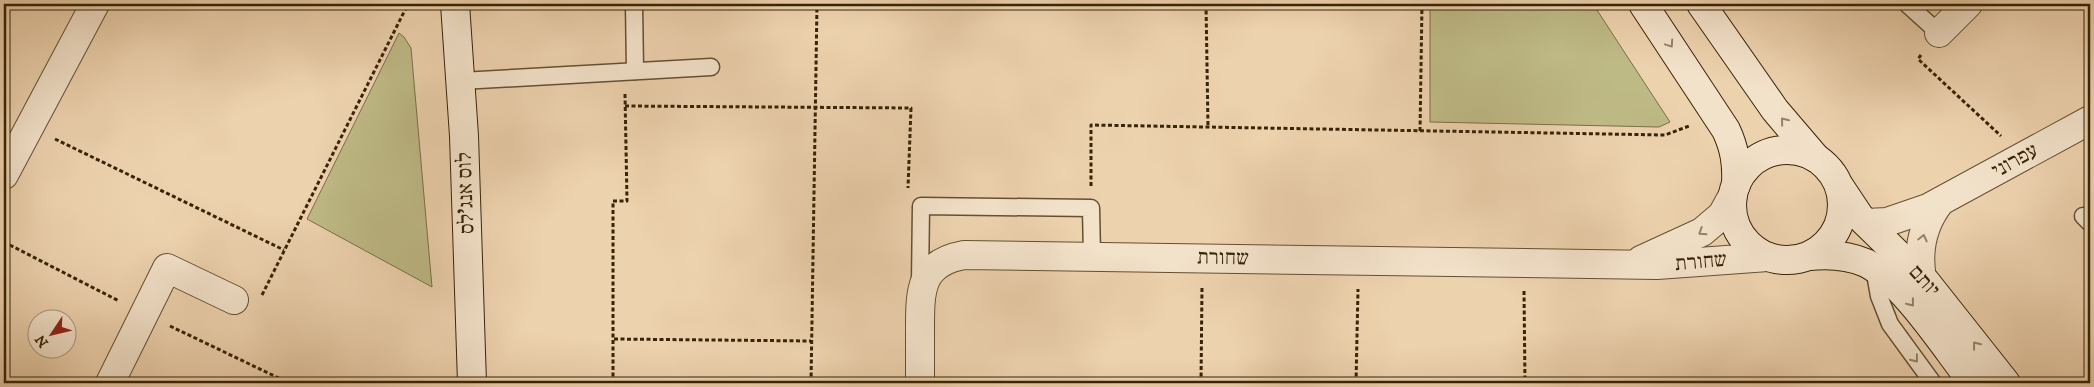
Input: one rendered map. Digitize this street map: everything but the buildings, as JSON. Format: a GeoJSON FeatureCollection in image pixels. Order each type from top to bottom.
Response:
{"type":"FeatureCollection","features":[{"type":"Feature","properties":{"kind":"street"},"geometry":{"type":"LineString","coordinates":[[4,175],[95,4]]}},
{"type":"Feature","properties":{"kind":"street","name":"לוס אנג'לס"},"geometry":{"type":"LineString","coordinates":[[456,4],[461,81],[472,383]]}},
{"type":"Feature","properties":{"kind":"street"},"geometry":{"type":"LineString","coordinates":[[1643,4],[1716,113],[1734,148],[1737,168],[1733,216],[1742,237],[1758,252],[1768,257],[1788,260],[1809,256],[1828,243],[1838,225],[1842,204],[1838,183],[1775,110],[1701,4]]}},
{"type":"Feature","properties":{"kind":"street"},"geometry":{"type":"LineString","coordinates":[[1939,33],[1968,4]]}},
{"type":"Feature","properties":{"kind":"street","name":"עפרוני"},"geometry":{"type":"LineString","coordinates":[[1866,222],[1880,223],[1896,220],[1940,202],[2090,120]]}},
{"type":"Feature","properties":{"kind":"street"},"geometry":{"type":"LineString","coordinates":[[1734,190],[1747,167],[1765,154],[1791,150],[1816,158]]}},
{"type":"Feature","properties":{"kind":"street","name":"יותם"},"geometry":{"type":"LineString","coordinates":[[1838,183],[1850,204],[1922,278],[2006,383]]}},
{"type":"Feature","properties":{"kind":"street","name":"שחורת"},"geometry":{"type":"LineString","coordinates":[[1634,263],[1702,232],[1722,215],[1734,190]]}},
{"type":"Feature","properties":{"kind":"street"},"geometry":{"type":"LineString","coordinates":[[1922,278],[1920,257],[1923,236],[1930,218],[1940,202]]}},
{"type":"Feature","properties":{"kind":"street","name":"שחורת"},"geometry":{"type":"LineString","coordinates":[[920,383],[920,300],[925,279],[944,260],[953,257],[977,254],[1675,264],[1768,257]]}},
{"type":"Feature","properties":{"kind":"street","name":"יותם"},"geometry":{"type":"LineString","coordinates":[[1809,256],[1853,258],[1874,268],[1904,294],[1973,383]]}},
{"type":"Feature","properties":{"kind":"street"},"geometry":{"type":"LineString","coordinates":[[110,383],[167,268],[234,300]]}},
{"type":"Feature","properties":{"kind":"lane"},"geometry":{"type":"LineString","coordinates":[[630,71],[634,4]]}},
{"type":"Feature","properties":{"kind":"lane"},"geometry":{"type":"LineString","coordinates":[[1907,4],[1939,33]]}},
{"type":"Feature","properties":{"kind":"lane"},"geometry":{"type":"LineString","coordinates":[[461,81],[711,67]]}},
{"type":"Feature","properties":{"kind":"lane"},"geometry":{"type":"LineString","coordinates":[[920,300],[921,206],[1091,208],[1092,256]]}},
{"type":"Feature","properties":{"kind":"lane"},"geometry":{"type":"LineString","coordinates":[[1874,268],[1879,296],[1890,324],[1933,383]]}},
{"type":"Feature","properties":{"kind":"path"},"geometry":{"type":"LineString","coordinates":[[234,300],[254,311],[408,4]]}},
{"type":"Feature","properties":{"kind":"path"},"geometry":{"type":"LineString","coordinates":[[811,383],[816,4]]}},
{"type":"Feature","properties":{"kind":"path"},"geometry":{"type":"LineString","coordinates":[[1206,4],[1208,127]]}},
{"type":"Feature","properties":{"kind":"path"},"geometry":{"type":"LineString","coordinates":[[1420,131],[1422,4]]}},
{"type":"Feature","properties":{"kind":"path"},"geometry":{"type":"LineString","coordinates":[[1939,33],[1918,59],[2023,157]]}},
{"type":"Feature","properties":{"kind":"path"},"geometry":{"type":"LineString","coordinates":[[613,383],[613,201],[627,201],[625,106],[630,71]]}},
{"type":"Feature","properties":{"kind":"path"},"geometry":{"type":"LineString","coordinates":[[625,106],[911,108],[908,190],[921,206]]}},
{"type":"Feature","properties":{"kind":"path"},"geometry":{"type":"LineString","coordinates":[[1091,208],[1091,125],[1665,135],[1716,113]]}},
{"type":"Feature","properties":{"kind":"path"},"geometry":{"type":"LineString","coordinates":[[29,127],[284,250]]}},
{"type":"Feature","properties":{"kind":"path"},"geometry":{"type":"LineString","coordinates":[[4,242],[145,314],[289,383]]}},
{"type":"Feature","properties":{"kind":"path"},"geometry":{"type":"LineString","coordinates":[[1201,383],[1202,257]]}},
{"type":"Feature","properties":{"kind":"path"},"geometry":{"type":"LineString","coordinates":[[1356,383],[1358,259]]}},
{"type":"Feature","properties":{"kind":"path"},"geometry":{"type":"LineString","coordinates":[[1524,262],[1525,383]]}},
{"type":"Feature","properties":{"kind":"path"},"geometry":{"type":"LineString","coordinates":[[614,339],[811,341]]}},
{"type":"Feature","properties":{"kind":"shaded area"},"geometry":{"type":"Polygon","coordinates":[[[1430,4],[1593,4],[1670,122],[1659,127],[1430,122],[1430,4]]]}},
{"type":"Feature","properties":{"kind":"shaded area"},"geometry":{"type":"Polygon","coordinates":[[[399,33],[411,48],[432,287],[307,219],[399,33]]]}}]}
